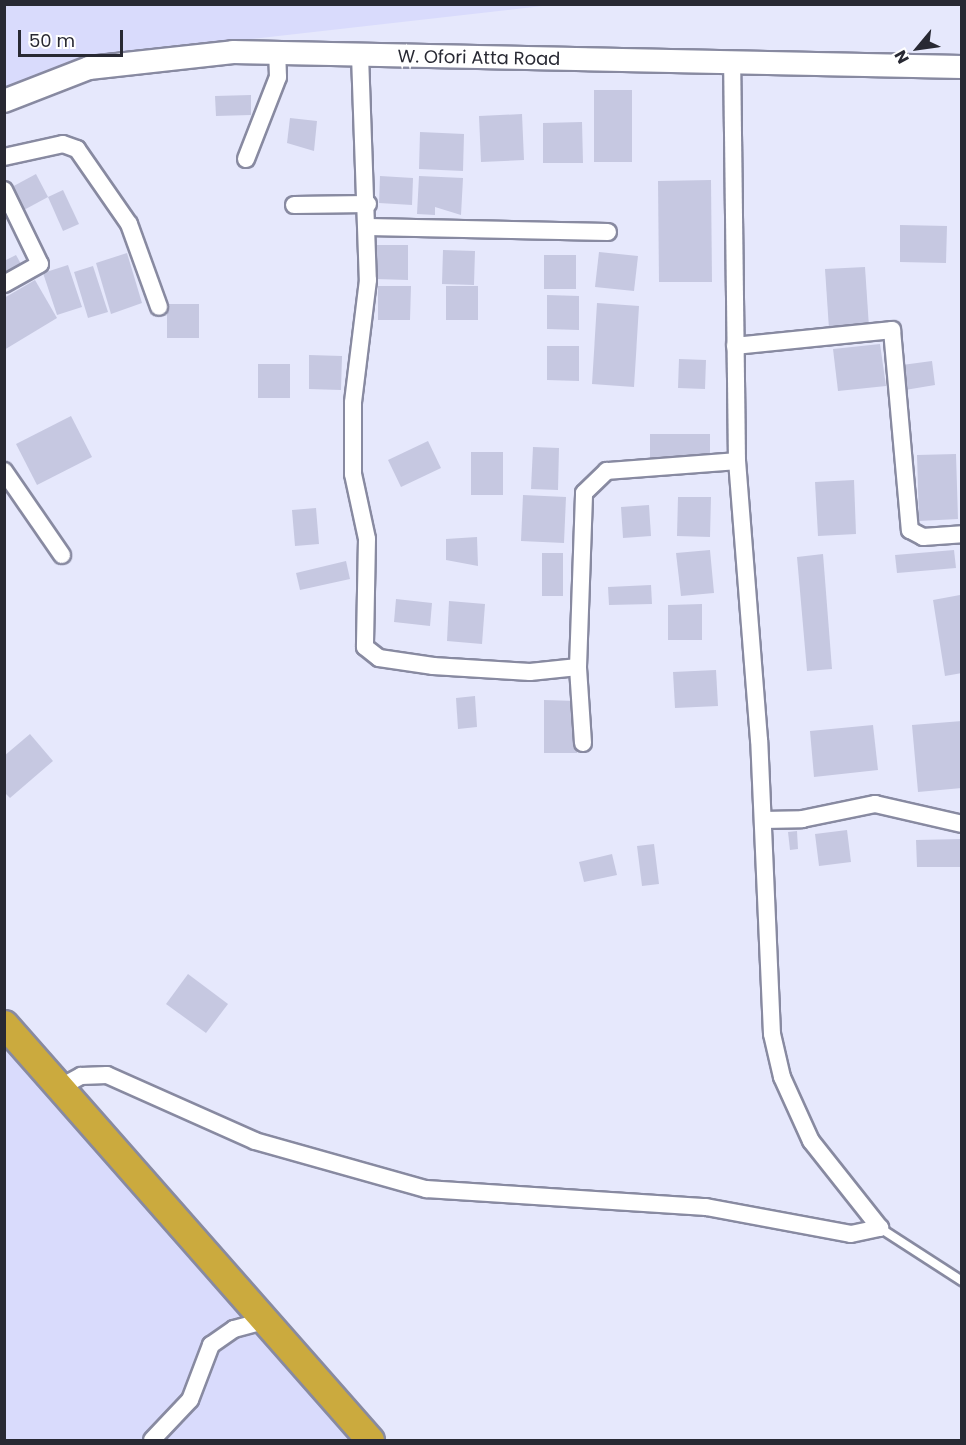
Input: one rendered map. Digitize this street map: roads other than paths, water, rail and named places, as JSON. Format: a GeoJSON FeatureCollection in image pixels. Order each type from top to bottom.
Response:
{"type":"FeatureCollection","features":[{"type":"Feature","properties":{"kind":"highway"},"geometry":{"type":"LineString","coordinates":[[4,1024],[370,1440]]}},
{"type":"Feature","properties":{"kind":"main road","name":"W. Ofori Atta Road"},"geometry":{"type":"LineString","coordinates":[[4,101],[51,81],[119,62],[277,53],[962,67]]}},
{"type":"Feature","properties":{"kind":"street"},"geometry":{"type":"LineString","coordinates":[[246,159],[278,77],[277,53]]}},
{"type":"Feature","properties":{"kind":"street"},"geometry":{"type":"LineString","coordinates":[[360,55],[368,227],[353,440],[356,501],[368,539],[365,647],[379,658],[433,666],[530,672],[578,667]]}},
{"type":"Feature","properties":{"kind":"street"},"geometry":{"type":"LineString","coordinates":[[732,63],[737,461],[763,820],[766,978],[776,1057],[811,1141],[852,1199],[880,1228]]}},
{"type":"Feature","properties":{"kind":"street"},"geometry":{"type":"LineString","coordinates":[[4,157],[63,144],[77,149],[129,224],[159,307]]}},
{"type":"Feature","properties":{"kind":"street"},"geometry":{"type":"LineString","coordinates":[[4,190],[40,264],[4,284]]}},
{"type":"Feature","properties":{"kind":"street"},"geometry":{"type":"LineString","coordinates":[[294,205],[368,204]]}},
{"type":"Feature","properties":{"kind":"street"},"geometry":{"type":"LineString","coordinates":[[368,227],[608,232]]}},
{"type":"Feature","properties":{"kind":"street"},"geometry":{"type":"LineString","coordinates":[[735,346],[892,330],[910,530],[922,537],[962,534]]}},
{"type":"Feature","properties":{"kind":"street"},"geometry":{"type":"LineString","coordinates":[[583,743],[578,667],[584,493],[589,484],[607,471],[737,461]]}},
{"type":"Feature","properties":{"kind":"street"},"geometry":{"type":"LineString","coordinates":[[4,471],[62,555]]}},
{"type":"Feature","properties":{"kind":"street"},"geometry":{"type":"LineString","coordinates":[[763,820],[802,819],[874,804],[962,824]]}},
{"type":"Feature","properties":{"kind":"street"},"geometry":{"type":"LineString","coordinates":[[60,1088],[81,1076],[107,1075],[255,1141],[426,1189],[706,1207],[851,1234],[880,1228]]}},
{"type":"Feature","properties":{"kind":"street"},"geometry":{"type":"LineString","coordinates":[[152,1440],[186,1406],[211,1345],[234,1329],[263,1321]]}},
{"type":"Feature","properties":{"kind":"lane"},"geometry":{"type":"LineString","coordinates":[[880,1228],[962,1281]]}}]}
